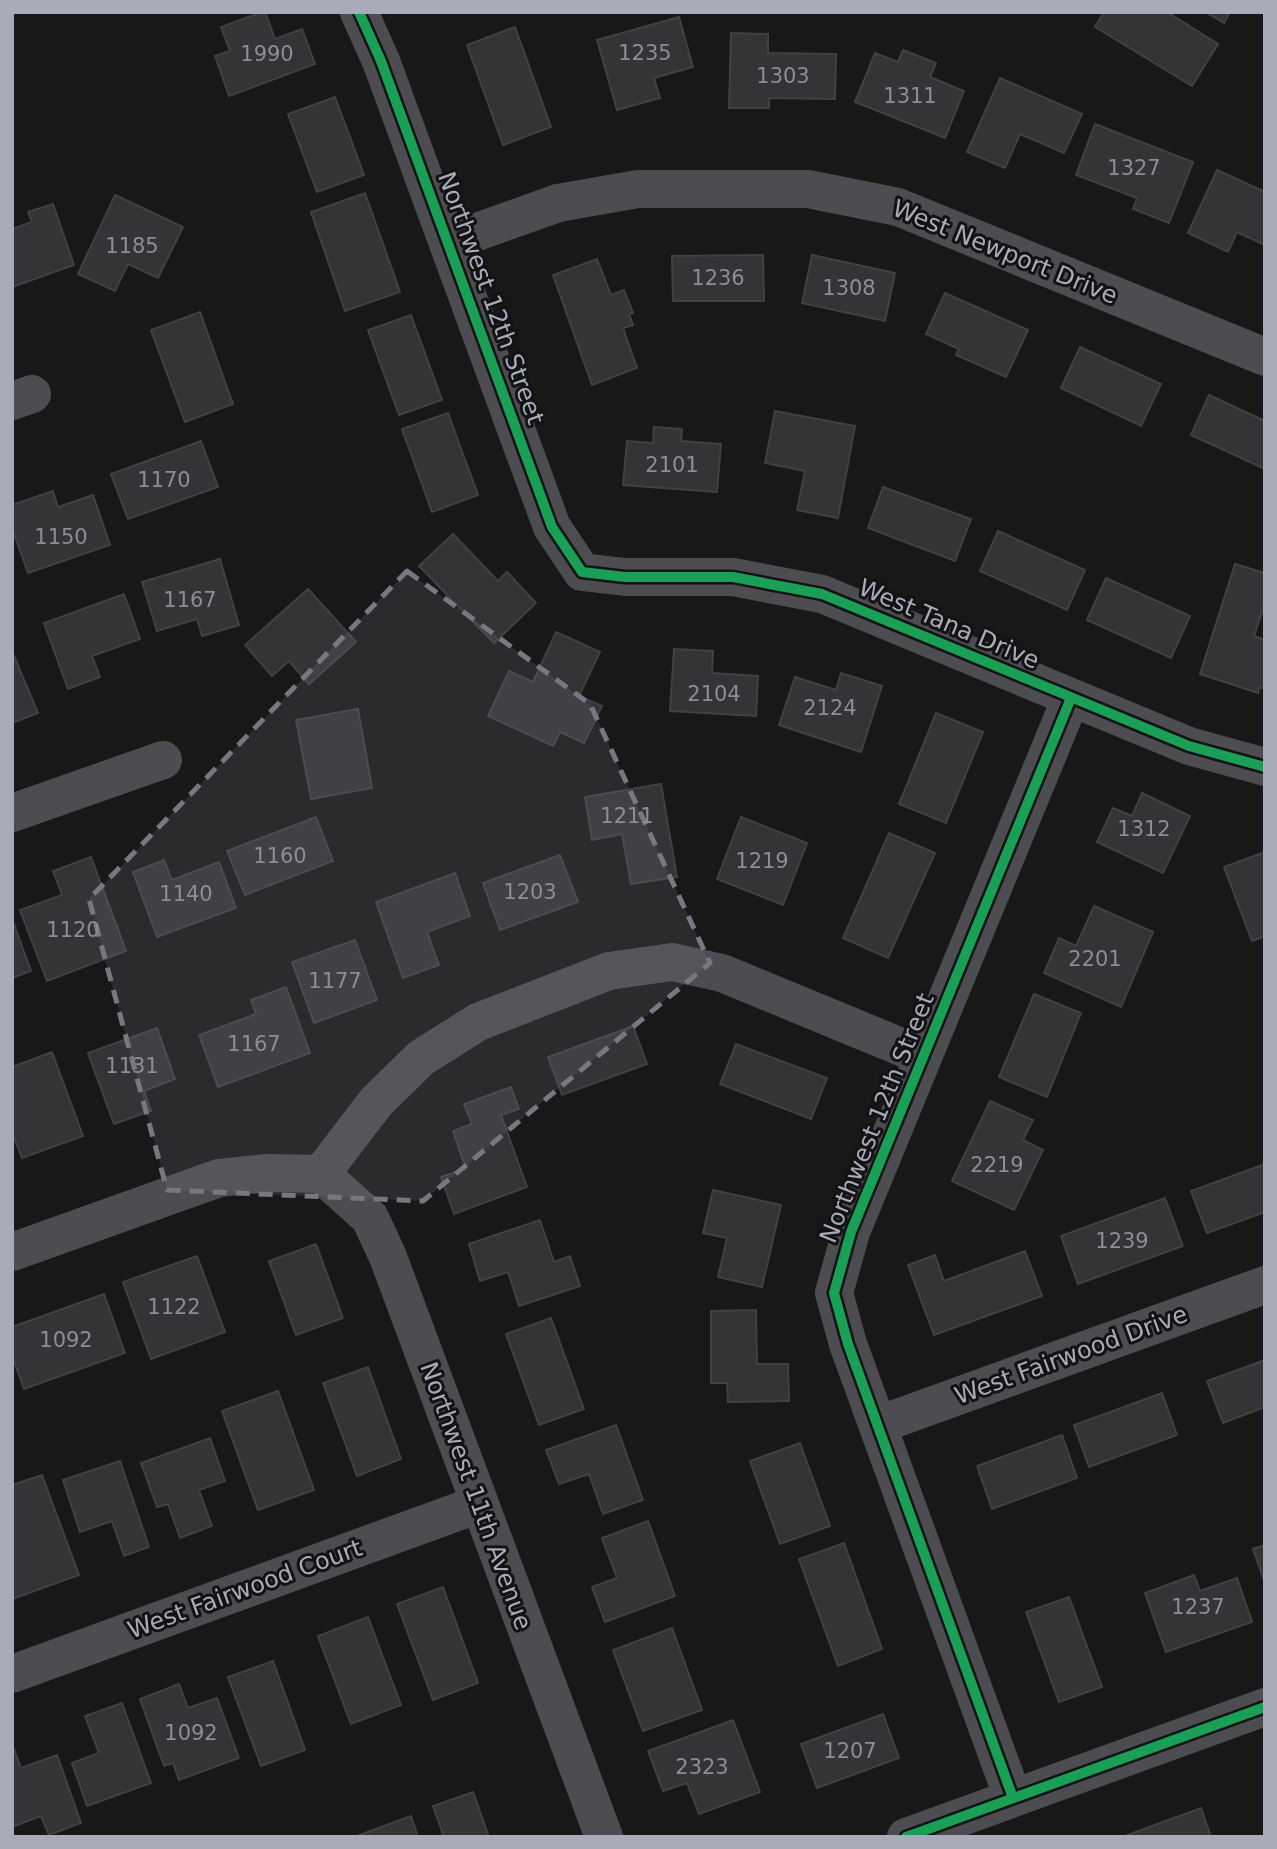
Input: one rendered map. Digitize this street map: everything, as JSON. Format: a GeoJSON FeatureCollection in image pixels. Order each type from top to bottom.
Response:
{"type":"FeatureCollection","features":[{"type":"Feature","properties":{"kind":"street","name":"Northwest 12th Street"},"geometry":{"type":"LineString","coordinates":[[359,12],[381,61],[449,242],[552,527],[582,572],[604,575]]}},
{"type":"Feature","properties":{"kind":"street","name":"West Newport Drive"},"geometry":{"type":"LineString","coordinates":[[449,242],[558,203],[638,189],[808,188],[898,207],[1265,357]]}},
{"type":"Feature","properties":{"kind":"street","name":"West Tana Drive"},"geometry":{"type":"LineString","coordinates":[[604,575],[625,578],[733,577],[822,594],[1189,746],[1265,767]]}},
{"type":"Feature","properties":{"kind":"street","name":"Northwest 12th Street"},"geometry":{"type":"LineString","coordinates":[[1013,1798],[848,1344],[834,1293],[851,1232],[1071,698]]}},
{"type":"Feature","properties":{"kind":"street"},"geometry":{"type":"LineString","coordinates":[[12,813],[163,760]]}},
{"type":"Feature","properties":{"kind":"street"},"geometry":{"type":"LineString","coordinates":[[12,1252],[219,1178],[266,1173],[321,1174],[376,1102],[421,1058],[478,1022],[610,971],[672,962],[722,973],[923,1056]]}},
{"type":"Feature","properties":{"kind":"street","name":"Northwest 11th Avenue"},"geometry":{"type":"LineString","coordinates":[[321,1174],[370,1218],[388,1256],[604,1837]]}},
{"type":"Feature","properties":{"kind":"street","name":"West Fairwood Drive"},"geometry":{"type":"LineString","coordinates":[[878,1425],[1265,1285]]}},
{"type":"Feature","properties":{"kind":"street","name":"West Fairwood Court"},"geometry":{"type":"LineString","coordinates":[[12,1674],[479,1504]]}},
{"type":"Feature","properties":{"kind":"street"},"geometry":{"type":"LineString","coordinates":[[906,1837],[1265,1707]]}},
{"type":"Feature","properties":{"kind":"highlighted area"},"geometry":{"type":"Polygon","coordinates":[[[407,571],[590,704],[710,963],[423,1201],[167,1190],[89,899],[407,571]]]}},
{"type":"Feature","properties":{"kind":"building"},"geometry":{"type":"Polygon","coordinates":[[[265,12],[275,39],[302,29],[315,64],[229,96],[215,56],[230,51],[221,27],[265,12]]]}},
{"type":"Feature","properties":{"kind":"building"},"geometry":{"type":"Polygon","coordinates":[[[1104,12],[1167,12],[1218,44],[1192,86],[1095,27],[1104,12]]]}},
{"type":"Feature","properties":{"kind":"building"},"geometry":{"type":"Polygon","coordinates":[[[1206,12],[1230,12],[1224,23],[1206,12]]]}},
{"type":"Feature","properties":{"kind":"building"},"geometry":{"type":"Polygon","coordinates":[[[679,17],[693,67],[654,78],[660,98],[617,110],[597,40],[679,17]]]}},
{"type":"Feature","properties":{"kind":"building"},"geometry":{"type":"Polygon","coordinates":[[[515,27],[551,127],[503,145],[467,45],[515,27]]]}},
{"type":"Feature","properties":{"kind":"building"},"geometry":{"type":"Polygon","coordinates":[[[731,33],[768,34],[768,53],[836,54],[835,99],[769,98],[769,108],[729,108],[731,33]]]}},
{"type":"Feature","properties":{"kind":"building"},"geometry":{"type":"Polygon","coordinates":[[[903,50],[936,63],[930,77],[964,91],[945,138],[855,102],[875,53],[898,62],[903,50]]]}},
{"type":"Feature","properties":{"kind":"building"},"geometry":{"type":"Polygon","coordinates":[[[1000,78],[1082,114],[1064,153],[1020,134],[1005,168],[967,152],[1000,78]]]}},
{"type":"Feature","properties":{"kind":"building"},"geometry":{"type":"Polygon","coordinates":[[[335,97],[364,175],[317,192],[288,114],[335,97]]]}},
{"type":"Feature","properties":{"kind":"building"},"geometry":{"type":"Polygon","coordinates":[[[1095,124],[1193,162],[1169,223],[1133,209],[1137,198],[1076,175],[1095,124]]]}},
{"type":"Feature","properties":{"kind":"building"},"geometry":{"type":"Polygon","coordinates":[[[1217,170],[1265,192],[1265,245],[1237,232],[1228,252],[1188,233],[1217,170]]]}},
{"type":"Feature","properties":{"kind":"building"},"geometry":{"type":"Polygon","coordinates":[[[365,193],[400,292],[345,311],[311,212],[365,193]]]}},
{"type":"Feature","properties":{"kind":"building"},"geometry":{"type":"Polygon","coordinates":[[[115,195],[183,227],[158,278],[128,264],[115,291],[78,274],[115,195]]]}},
{"type":"Feature","properties":{"kind":"building"},"geometry":{"type":"Polygon","coordinates":[[[53,204],[74,265],[12,287],[12,229],[32,222],[28,212],[53,204]]]}},
{"type":"Feature","properties":{"kind":"building"},"geometry":{"type":"Polygon","coordinates":[[[763,255],[764,301],[673,301],[672,256],[763,255]]]}},
{"type":"Feature","properties":{"kind":"building"},"geometry":{"type":"Polygon","coordinates":[[[812,255],[895,273],[885,321],[802,303],[812,255]]]}},
{"type":"Feature","properties":{"kind":"building"},"geometry":{"type":"Polygon","coordinates":[[[597,259],[611,295],[624,290],[633,313],[629,314],[633,325],[623,328],[637,368],[592,385],[553,275],[597,259]]]}},
{"type":"Feature","properties":{"kind":"building"},"geometry":{"type":"Polygon","coordinates":[[[945,293],[1028,330],[1006,377],[956,355],[959,349],[926,334],[945,293]]]}},
{"type":"Feature","properties":{"kind":"building"},"geometry":{"type":"Polygon","coordinates":[[[200,312],[233,404],[185,422],[151,330],[200,312]]]}},
{"type":"Feature","properties":{"kind":"building"},"geometry":{"type":"Polygon","coordinates":[[[411,315],[442,400],[399,415],[368,330],[411,315]]]}},
{"type":"Feature","properties":{"kind":"building"},"geometry":{"type":"Polygon","coordinates":[[[1080,347],[1161,384],[1141,426],[1061,388],[1080,347]]]}},
{"type":"Feature","properties":{"kind":"building"},"geometry":{"type":"Polygon","coordinates":[[[1209,395],[1265,421],[1265,469],[1191,435],[1209,395]]]}},
{"type":"Feature","properties":{"kind":"building"},"geometry":{"type":"Polygon","coordinates":[[[775,411],[855,426],[838,518],[797,510],[805,471],[765,463],[775,411]]]}},
{"type":"Feature","properties":{"kind":"building"},"geometry":{"type":"Polygon","coordinates":[[[448,413],[478,495],[432,512],[402,429],[448,413]]]}},
{"type":"Feature","properties":{"kind":"building"},"geometry":{"type":"Polygon","coordinates":[[[654,427],[682,429],[681,441],[721,444],[717,492],[623,485],[627,441],[653,443],[654,427]]]}},
{"type":"Feature","properties":{"kind":"building"},"geometry":{"type":"Polygon","coordinates":[[[201,441],[218,487],[128,519],[111,474],[201,441]]]}},
{"type":"Feature","properties":{"kind":"building"},"geometry":{"type":"Polygon","coordinates":[[[883,487],[971,519],[955,561],[868,528],[883,487]]]}},
{"type":"Feature","properties":{"kind":"building"},"geometry":{"type":"Polygon","coordinates":[[[53,491],[58,507],[93,495],[110,545],[28,573],[12,528],[12,505],[53,491]]]}},
{"type":"Feature","properties":{"kind":"building"},"geometry":{"type":"Polygon","coordinates":[[[998,531],[1085,570],[1067,610],[980,571],[998,531]]]}},
{"type":"Feature","properties":{"kind":"building"},"geometry":{"type":"Polygon","coordinates":[[[453,534],[498,581],[507,572],[536,603],[494,643],[419,566],[453,534]]]}},
{"type":"Feature","properties":{"kind":"building"},"geometry":{"type":"Polygon","coordinates":[[[220,559],[239,625],[202,636],[197,619],[157,631],[142,582],[220,559]]]}},
{"type":"Feature","properties":{"kind":"building"},"geometry":{"type":"Polygon","coordinates":[[[1235,564],[1265,573],[1265,603],[1254,636],[1265,640],[1265,689],[1260,687],[1258,693],[1200,674],[1235,564]]]}},
{"type":"Feature","properties":{"kind":"building"},"geometry":{"type":"Polygon","coordinates":[[[1106,578],[1190,616],[1171,658],[1087,620],[1106,578]]]}},
{"type":"Feature","properties":{"kind":"building"},"geometry":{"type":"Polygon","coordinates":[[[308,589],[356,642],[309,684],[289,661],[272,676],[245,645],[308,589]]]}},
{"type":"Feature","properties":{"kind":"building"},"geometry":{"type":"Polygon","coordinates":[[[124,594],[140,639],[92,656],[100,677],[68,689],[44,623],[124,594]]]}},
{"type":"Feature","properties":{"kind":"building"},"geometry":{"type":"Polygon","coordinates":[[[556,632],[600,652],[579,696],[602,706],[584,743],[560,732],[553,746],[488,716],[509,671],[533,682],[556,632]]]}},
{"type":"Feature","properties":{"kind":"building"},"geometry":{"type":"Polygon","coordinates":[[[674,649],[713,651],[712,673],[758,676],[756,716],[670,711],[674,649]]]}},
{"type":"Feature","properties":{"kind":"building"},"geometry":{"type":"Polygon","coordinates":[[[12,651],[38,713],[12,723],[12,651]]]}},
{"type":"Feature","properties":{"kind":"building"},"geometry":{"type":"Polygon","coordinates":[[[841,673],[882,686],[861,752],[779,725],[795,677],[836,690],[841,673]]]}},
{"type":"Feature","properties":{"kind":"building"},"geometry":{"type":"Polygon","coordinates":[[[358,709],[372,788],[311,799],[296,720],[358,709]]]}},
{"type":"Feature","properties":{"kind":"building"},"geometry":{"type":"Polygon","coordinates":[[[936,713],[983,732],[946,823],[899,804],[936,713]]]}},
{"type":"Feature","properties":{"kind":"building"},"geometry":{"type":"Polygon","coordinates":[[[661,784],[677,877],[631,884],[622,834],[592,840],[585,797],[661,784]]]}},
{"type":"Feature","properties":{"kind":"building"},"geometry":{"type":"Polygon","coordinates":[[[1142,793],[1190,816],[1163,873],[1097,842],[1113,808],[1132,816],[1142,793]]]}},
{"type":"Feature","properties":{"kind":"building"},"geometry":{"type":"Polygon","coordinates":[[[316,817],[333,861],[245,895],[227,851],[316,817]]]}},
{"type":"Feature","properties":{"kind":"building"},"geometry":{"type":"Polygon","coordinates":[[[741,817],[807,843],[783,905],[717,879],[741,817]]]}},
{"type":"Feature","properties":{"kind":"building"},"geometry":{"type":"Polygon","coordinates":[[[889,833],[935,853],[888,958],[843,938],[889,833]]]}},
{"type":"Feature","properties":{"kind":"building"},"geometry":{"type":"Polygon","coordinates":[[[1265,852],[1265,936],[1252,941],[1224,867],[1265,852]]]}},
{"type":"Feature","properties":{"kind":"building"},"geometry":{"type":"Polygon","coordinates":[[[560,855],[578,902],[500,930],[483,883],[560,855]]]}},
{"type":"Feature","properties":{"kind":"building"},"geometry":{"type":"Polygon","coordinates":[[[91,857],[126,951],[47,981],[20,910],[62,895],[53,871],[91,857]]]}},
{"type":"Feature","properties":{"kind":"building"},"geometry":{"type":"Polygon","coordinates":[[[164,860],[172,880],[219,862],[236,908],[157,937],[133,872],[164,860]]]}},
{"type":"Feature","properties":{"kind":"building"},"geometry":{"type":"Polygon","coordinates":[[[455,873],[470,916],[427,932],[439,965],[403,978],[376,902],[455,873]]]}},
{"type":"Feature","properties":{"kind":"building"},"geometry":{"type":"Polygon","coordinates":[[[1094,906],[1153,932],[1121,1007],[1044,973],[1059,938],[1076,946],[1094,906]]]}},
{"type":"Feature","properties":{"kind":"building"},"geometry":{"type":"Polygon","coordinates":[[[12,919],[31,971],[12,978],[12,919]]]}},
{"type":"Feature","properties":{"kind":"building"},"geometry":{"type":"Polygon","coordinates":[[[355,940],[377,1000],[314,1023],[292,962],[355,940]]]}},
{"type":"Feature","properties":{"kind":"building"},"geometry":{"type":"Polygon","coordinates":[[[286,987],[310,1053],[218,1087],[199,1035],[256,1014],[251,1000],[286,987]]]}},
{"type":"Feature","properties":{"kind":"building"},"geometry":{"type":"Polygon","coordinates":[[[1034,994],[1081,1013],[1047,1097],[999,1077],[1034,994]]]}},
{"type":"Feature","properties":{"kind":"building"},"geometry":{"type":"Polygon","coordinates":[[[633,1026],[647,1064],[562,1095],[548,1057],[633,1026]]]}},
{"type":"Feature","properties":{"kind":"building"},"geometry":{"type":"Polygon","coordinates":[[[157,1028],[175,1079],[144,1091],[151,1111],[114,1124],[88,1053],[157,1028]]]}},
{"type":"Feature","properties":{"kind":"building"},"geometry":{"type":"Polygon","coordinates":[[[736,1044],[827,1078],[811,1119],[720,1084],[736,1044]]]}},
{"type":"Feature","properties":{"kind":"building"},"geometry":{"type":"Polygon","coordinates":[[[52,1052],[83,1136],[22,1158],[12,1132],[12,1067],[52,1052]]]}},
{"type":"Feature","properties":{"kind":"building"},"geometry":{"type":"Polygon","coordinates":[[[511,1087],[519,1109],[501,1115],[527,1187],[454,1214],[441,1177],[466,1169],[453,1131],[472,1124],[464,1104],[511,1087]]]}},
{"type":"Feature","properties":{"kind":"building"},"geometry":{"type":"Polygon","coordinates":[[[990,1101],[1033,1120],[1023,1140],[1043,1150],[1014,1210],[952,1181],[990,1101]]]}},
{"type":"Feature","properties":{"kind":"building"},"geometry":{"type":"Polygon","coordinates":[[[1265,1164],[1265,1212],[1207,1233],[1191,1191],[1265,1164]]]}},
{"type":"Feature","properties":{"kind":"building"},"geometry":{"type":"Polygon","coordinates":[[[713,1190],[781,1205],[762,1287],[718,1277],[727,1238],[703,1233],[713,1190]]]}},
{"type":"Feature","properties":{"kind":"building"},"geometry":{"type":"Polygon","coordinates":[[[1165,1198],[1183,1246],[1078,1284],[1061,1236],[1165,1198]]]}},
{"type":"Feature","properties":{"kind":"building"},"geometry":{"type":"Polygon","coordinates":[[[540,1220],[554,1262],[570,1256],[580,1286],[519,1306],[508,1272],[480,1281],[469,1244],[540,1220]]]}},
{"type":"Feature","properties":{"kind":"building"},"geometry":{"type":"Polygon","coordinates":[[[316,1244],[343,1318],[296,1335],[269,1261],[316,1244]]]}},
{"type":"Feature","properties":{"kind":"building"},"geometry":{"type":"Polygon","coordinates":[[[1025,1251],[1042,1296],[934,1335],[908,1265],[935,1255],[944,1281],[1025,1251]]]}},
{"type":"Feature","properties":{"kind":"building"},"geometry":{"type":"Polygon","coordinates":[[[197,1256],[225,1332],[151,1359],[123,1282],[197,1256]]]}},
{"type":"Feature","properties":{"kind":"building"},"geometry":{"type":"Polygon","coordinates":[[[104,1294],[125,1353],[24,1389],[12,1356],[12,1327],[104,1294]]]}},
{"type":"Feature","properties":{"kind":"building"},"geometry":{"type":"Polygon","coordinates":[[[756,1310],[757,1364],[788,1364],[789,1401],[728,1402],[727,1383],[711,1383],[711,1311],[756,1310]]]}},
{"type":"Feature","properties":{"kind":"building"},"geometry":{"type":"Polygon","coordinates":[[[551,1318],[584,1409],[539,1425],[506,1334],[551,1318]]]}},
{"type":"Feature","properties":{"kind":"building"},"geometry":{"type":"Polygon","coordinates":[[[1265,1360],[1265,1407],[1223,1423],[1207,1381],[1265,1360]]]}},
{"type":"Feature","properties":{"kind":"building"},"geometry":{"type":"Polygon","coordinates":[[[368,1367],[401,1459],[357,1476],[323,1383],[368,1367]]]}},
{"type":"Feature","properties":{"kind":"building"},"geometry":{"type":"Polygon","coordinates":[[[278,1391],[314,1490],[258,1510],[222,1411],[278,1391]]]}},
{"type":"Feature","properties":{"kind":"building"},"geometry":{"type":"Polygon","coordinates":[[[1162,1393],[1177,1435],[1089,1467],[1074,1425],[1162,1393]]]}},
{"type":"Feature","properties":{"kind":"building"},"geometry":{"type":"Polygon","coordinates":[[[616,1425],[643,1500],[603,1514],[589,1474],[559,1484],[546,1450],[616,1425]]]}},
{"type":"Feature","properties":{"kind":"building"},"geometry":{"type":"Polygon","coordinates":[[[1062,1435],[1077,1478],[992,1509],[977,1466],[1062,1435]]]}},
{"type":"Feature","properties":{"kind":"building"},"geometry":{"type":"Polygon","coordinates":[[[210,1438],[225,1481],[199,1490],[212,1526],[180,1538],[168,1504],[157,1507],[141,1463],[210,1438]]]}},
{"type":"Feature","properties":{"kind":"building"},"geometry":{"type":"Polygon","coordinates":[[[800,1443],[830,1526],[780,1544],[750,1461],[800,1443]]]}},
{"type":"Feature","properties":{"kind":"building"},"geometry":{"type":"Polygon","coordinates":[[[120,1461],[149,1547],[124,1556],[112,1521],[80,1532],[63,1480],[120,1461]]]}},
{"type":"Feature","properties":{"kind":"building"},"geometry":{"type":"Polygon","coordinates":[[[42,1475],[79,1575],[12,1599],[12,1485],[42,1475]]]}},
{"type":"Feature","properties":{"kind":"building"},"geometry":{"type":"Polygon","coordinates":[[[648,1521],[675,1596],[605,1622],[592,1587],[617,1578],[602,1538],[648,1521]]]}},
{"type":"Feature","properties":{"kind":"building"},"geometry":{"type":"Polygon","coordinates":[[[844,1543],[882,1649],[838,1666],[799,1559],[844,1543]]]}},
{"type":"Feature","properties":{"kind":"building"},"geometry":{"type":"Polygon","coordinates":[[[1265,1545],[1265,1583],[1253,1549],[1265,1545]]]}},
{"type":"Feature","properties":{"kind":"building"},"geometry":{"type":"Polygon","coordinates":[[[1194,1575],[1200,1591],[1237,1578],[1252,1622],[1166,1652],[1145,1593],[1194,1575]]]}},
{"type":"Feature","properties":{"kind":"building"},"geometry":{"type":"Polygon","coordinates":[[[443,1587],[478,1683],[433,1700],[397,1604],[443,1587]]]}},
{"type":"Feature","properties":{"kind":"building"},"geometry":{"type":"Polygon","coordinates":[[[1069,1597],[1102,1687],[1059,1702],[1026,1612],[1069,1597]]]}},
{"type":"Feature","properties":{"kind":"building"},"geometry":{"type":"Polygon","coordinates":[[[368,1617],[401,1705],[351,1724],[318,1636],[368,1617]]]}},
{"type":"Feature","properties":{"kind":"building"},"geometry":{"type":"Polygon","coordinates":[[[672,1628],[702,1710],[643,1731],[613,1650],[672,1628]]]}},
{"type":"Feature","properties":{"kind":"building"},"geometry":{"type":"Polygon","coordinates":[[[273,1661],[305,1750],[261,1766],[228,1677],[273,1661]]]}},
{"type":"Feature","properties":{"kind":"building"},"geometry":{"type":"Polygon","coordinates":[[[179,1684],[188,1708],[217,1698],[239,1758],[179,1780],[173,1763],[164,1766],[140,1699],[179,1684]]]}},
{"type":"Feature","properties":{"kind":"building"},"geometry":{"type":"Polygon","coordinates":[[[122,1703],[151,1783],[87,1806],[72,1763],[99,1753],[85,1716],[122,1703]]]}},
{"type":"Feature","properties":{"kind":"building"},"geometry":{"type":"Polygon","coordinates":[[[883,1714],[899,1758],[817,1788],[801,1744],[883,1714]]]}},
{"type":"Feature","properties":{"kind":"building"},"geometry":{"type":"Polygon","coordinates":[[[733,1720],[760,1792],[699,1814],[687,1783],[663,1791],[648,1751],[733,1720]]]}},
{"type":"Feature","properties":{"kind":"building"},"geometry":{"type":"Polygon","coordinates":[[[12,1744],[21,1768],[57,1755],[81,1823],[49,1835],[41,1816],[12,1827],[12,1744]]]}},
{"type":"Feature","properties":{"kind":"building"},"geometry":{"type":"Polygon","coordinates":[[[473,1792],[489,1837],[444,1837],[433,1806],[473,1792]]]}},
{"type":"Feature","properties":{"kind":"building"},"geometry":{"type":"Polygon","coordinates":[[[1201,1808],[1211,1837],[1122,1837],[1201,1808]]]}},
{"type":"Feature","properties":{"kind":"building"},"geometry":{"type":"Polygon","coordinates":[[[411,1816],[418,1837],[354,1837],[411,1816]]]}},
{"type":"Feature","properties":{"kind":"cycle path"},"geometry":{"type":"LineString","coordinates":[[359,12],[381,61],[552,527],[582,572],[625,577],[733,577],[822,594],[1189,746],[1265,767]]}},
{"type":"Feature","properties":{"kind":"cycle path"},"geometry":{"type":"LineString","coordinates":[[1013,1798],[848,1344],[834,1293],[851,1232],[1071,698]]}},
{"type":"Feature","properties":{"kind":"cycle path"},"geometry":{"type":"LineString","coordinates":[[906,1837],[1265,1707]]}}]}
